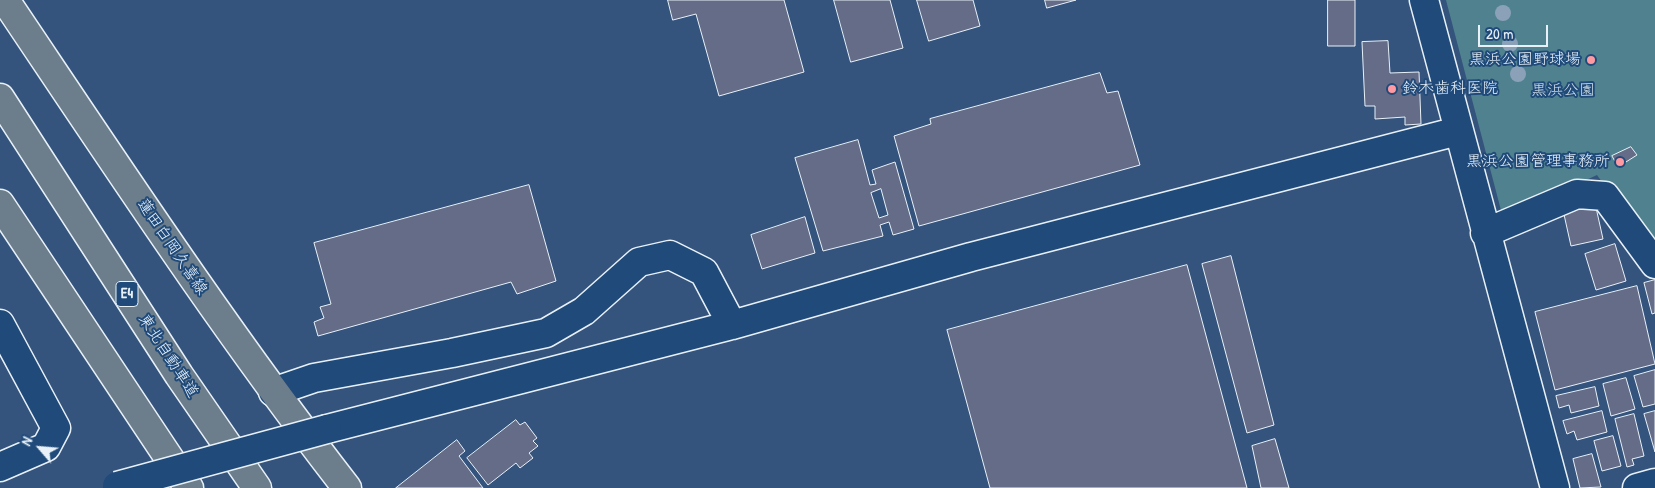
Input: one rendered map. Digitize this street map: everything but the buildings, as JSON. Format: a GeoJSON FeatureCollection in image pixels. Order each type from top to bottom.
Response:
{"type":"FeatureCollection","features":[{"type":"Feature","properties":{"kind":"main road","name":"蓮田白岡久喜線"},"geometry":{"type":"LineString","coordinates":[[5,0],[220,318],[273,392],[347,488]]}},
{"type":"Feature","properties":{"kind":"main road","name":"東北自動車道"},"geometry":{"type":"LineString","coordinates":[[0,98],[174,367],[257,488]]}},
{"type":"Feature","properties":{"kind":"main road"},"geometry":{"type":"LineString","coordinates":[[0,204],[189,488]]}},
{"type":"Feature","properties":{"kind":"street"},"geometry":{"type":"LineString","coordinates":[[1424,0],[1555,488]]}},
{"type":"Feature","properties":{"kind":"street"},"geometry":{"type":"LineString","coordinates":[[113,487],[327,429],[732,325],[971,257],[1458,131]]}},
{"type":"Feature","properties":{"kind":"street"},"geometry":{"type":"LineString","coordinates":[[1485,233],[1577,194],[1605,196],[1655,264]]}},
{"type":"Feature","properties":{"kind":"street"},"geometry":{"type":"LineString","coordinates":[[273,392],[314,378],[452,353],[546,333],[584,311],[639,262],[670,255],[704,272],[732,325]]}},
{"type":"Feature","properties":{"kind":"street"},"geometry":{"type":"LineString","coordinates":[[0,324],[56,428],[46,447],[0,467]]}},
{"type":"Feature","properties":{"kind":"street"},"geometry":{"type":"LineString","coordinates":[[1637,488],[1655,483]]}},
{"type":"Feature","properties":{"kind":"green space","name":"黒浜公園"},"geometry":{"type":"Polygon","coordinates":[[[1446,0],[1655,0],[1655,256],[1597,175],[1503,218],[1446,0]]]}},
{"type":"Feature","properties":{"kind":"place","name":"黒浜公園野球場"},"geometry":{"type":"Point","coordinates":[1591,60]}},
{"type":"Feature","properties":{"kind":"place","name":"鈴木歯科医院"},"geometry":{"type":"Point","coordinates":[1392,89]}},
{"type":"Feature","properties":{"kind":"place","name":"黒浜公園管理事務所"},"geometry":{"type":"Point","coordinates":[1620,162]}}]}
